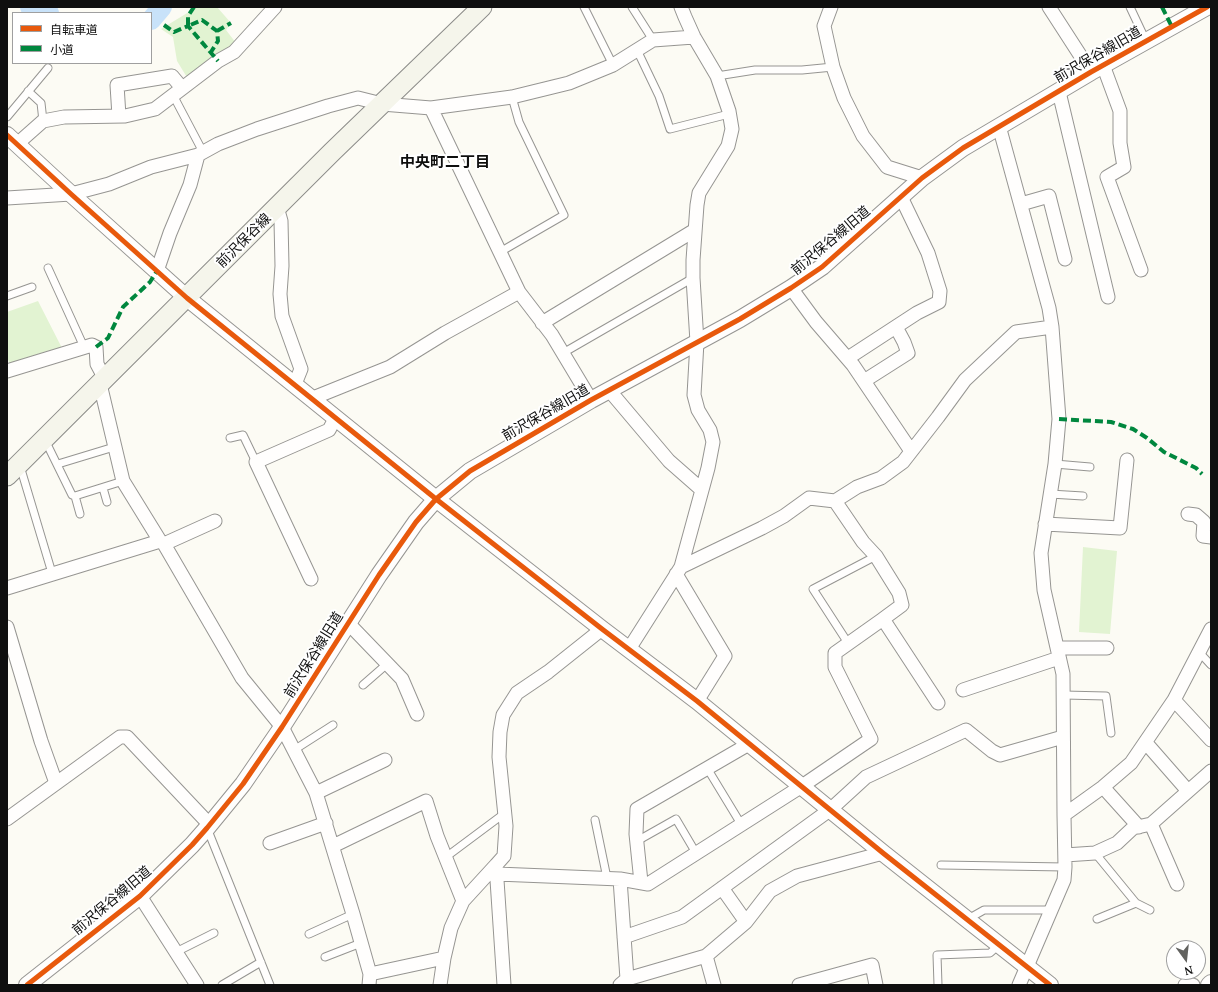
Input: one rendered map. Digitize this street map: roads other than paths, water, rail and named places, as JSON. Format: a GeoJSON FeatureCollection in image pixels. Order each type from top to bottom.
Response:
{"type":"FeatureCollection","features":[{"type":"Feature","properties":{"kind":"main road","name":"前沢保谷線"},"geometry":{"type":"LineString","coordinates":[[13,470],[277,207],[482,7]]}},
{"type":"Feature","properties":{"kind":"street"},"geometry":{"type":"LineString","coordinates":[[275,7],[234,52],[218,61],[155,109],[119,116],[64,117],[43,121],[12,140],[187,298],[313,398],[436,499],[602,629],[697,701],[883,853],[1050,985]]}},
{"type":"Feature","properties":{"kind":"street"},"geometry":{"type":"LineString","coordinates":[[629,649],[679,570],[702,490],[713,442],[710,430],[698,410],[694,394],[696,342],[693,278],[695,230],[699,193],[728,146],[732,129],[718,76],[694,37],[682,7]]}},
{"type":"Feature","properties":{"kind":"street"},"geometry":{"type":"LineString","coordinates":[[831,7],[824,26],[833,68],[844,98],[863,136],[887,167],[922,178]]}},
{"type":"Feature","properties":{"kind":"street"},"geometry":{"type":"LineString","coordinates":[[1049,7],[1097,68],[1120,111],[1120,142],[1124,167],[1107,177],[1141,270]]}},
{"type":"Feature","properties":{"kind":"street","name":"前沢保谷線旧道"},"geometry":{"type":"LineString","coordinates":[[27,985],[140,896],[209,826],[243,784],[282,727],[379,574],[412,528],[436,499],[470,471],[591,400],[740,319],[791,288],[822,268],[922,178],[963,148],[1097,68],[1200,9]]}},
{"type":"Feature","properties":{"kind":"street"},"geometry":{"type":"LineString","coordinates":[[7,198],[71,194],[109,184],[151,167],[200,153],[218,144],[252,131],[328,106],[358,98],[382,104],[431,108],[512,97],[569,83],[613,65],[652,40],[694,37]]}},
{"type":"Feature","properties":{"kind":"street"},"geometry":{"type":"LineString","coordinates":[[119,116],[117,85],[172,76],[177,91]]}},
{"type":"Feature","properties":{"kind":"street"},"geometry":{"type":"LineString","coordinates":[[1059,92],[1108,297]]}},
{"type":"Feature","properties":{"kind":"street"},"geometry":{"type":"LineString","coordinates":[[431,108],[519,292],[552,335],[591,400]]}},
{"type":"Feature","properties":{"kind":"street"},"geometry":{"type":"LineString","coordinates":[[999,126],[1049,308],[1052,327],[1059,418],[1055,464],[1041,553],[1044,590],[1063,674],[1064,880],[1027,967],[1017,985]]}},
{"type":"Feature","properties":{"kind":"street"},"geometry":{"type":"LineString","coordinates":[[157,271],[170,233],[190,185],[200,153]]}},
{"type":"Feature","properties":{"kind":"street"},"geometry":{"type":"LineString","coordinates":[[1021,204],[1049,196],[1065,259]]}},
{"type":"Feature","properties":{"kind":"street"},"geometry":{"type":"LineString","coordinates":[[848,358],[917,313],[939,302],[940,291],[928,253],[901,197]]}},
{"type":"Feature","properties":{"kind":"street"},"geometry":{"type":"LineString","coordinates":[[277,207],[281,221],[282,266],[280,294],[282,316],[301,370],[295,384]]}},
{"type":"Feature","properties":{"kind":"street"},"geometry":{"type":"LineString","coordinates":[[542,323],[695,230]]}},
{"type":"Feature","properties":{"kind":"street"},"geometry":{"type":"LineString","coordinates":[[791,288],[816,322],[848,358],[911,451]]}},
{"type":"Feature","properties":{"kind":"street"},"geometry":{"type":"LineString","coordinates":[[313,398],[390,367],[445,333],[519,292]]}},
{"type":"Feature","properties":{"kind":"street"},"geometry":{"type":"LineString","coordinates":[[864,381],[908,353],[896,327]]}},
{"type":"Feature","properties":{"kind":"street"},"geometry":{"type":"LineString","coordinates":[[679,570],[784,516],[809,498],[835,501],[857,487],[881,478],[903,462],[965,380],[1016,332],[1052,327]]}},
{"type":"Feature","properties":{"kind":"street"},"geometry":{"type":"LineString","coordinates":[[8,368],[92,345],[96,347],[97,364],[102,382],[114,447],[123,481],[162,542],[242,678],[282,727],[316,793],[353,914],[370,979],[444,958]]}},
{"type":"Feature","properties":{"kind":"street"},"geometry":{"type":"LineString","coordinates":[[609,390],[669,461],[702,490]]}},
{"type":"Feature","properties":{"kind":"street"},"geometry":{"type":"LineString","coordinates":[[311,579],[256,462],[328,430],[336,417]]}},
{"type":"Feature","properties":{"kind":"street"},"geometry":{"type":"LineString","coordinates":[[1045,524],[1120,528],[1127,460]]}},
{"type":"Feature","properties":{"kind":"street"},"geometry":{"type":"LineString","coordinates":[[496,870],[614,879],[648,884],[802,786],[871,739],[835,667],[835,653],[902,605],[899,593],[876,556],[863,542],[835,501]]}},
{"type":"Feature","properties":{"kind":"street"},"geometry":{"type":"LineString","coordinates":[[1188,514],[1196,515],[1204,522],[1203,536],[1211,537]]}},
{"type":"Feature","properties":{"kind":"street"},"geometry":{"type":"LineString","coordinates":[[7,588],[162,542],[215,520]]}},
{"type":"Feature","properties":{"kind":"street"},"geometry":{"type":"LineString","coordinates":[[679,570],[725,656],[697,701]]}},
{"type":"Feature","properties":{"kind":"street"},"geometry":{"type":"LineString","coordinates":[[883,619],[938,703]]}},
{"type":"Feature","properties":{"kind":"street"},"geometry":{"type":"LineString","coordinates":[[348,623],[402,679],[417,714]]}},
{"type":"Feature","properties":{"kind":"street"},"geometry":{"type":"LineString","coordinates":[[7,626],[9,642],[56,783]]}},
{"type":"Feature","properties":{"kind":"street"},"geometry":{"type":"LineString","coordinates":[[440,985],[451,928],[463,901],[496,870],[504,856],[506,826],[499,757],[500,732],[503,715],[517,693],[548,672],[602,629]]}},
{"type":"Feature","properties":{"kind":"street"},"geometry":{"type":"LineString","coordinates":[[1064,815],[1103,787],[1131,763],[1174,700],[1211,629]]}},
{"type":"Feature","properties":{"kind":"street"},"geometry":{"type":"LineString","coordinates":[[963,690],[1058,653],[1107,648]]}},
{"type":"Feature","properties":{"kind":"street"},"geometry":{"type":"LineString","coordinates":[[1174,700],[1211,740]]}},
{"type":"Feature","properties":{"kind":"street"},"geometry":{"type":"LineString","coordinates":[[624,937],[682,917],[831,809],[866,777],[966,730],[992,751],[1000,755],[1064,737]]}},
{"type":"Feature","properties":{"kind":"street"},"geometry":{"type":"LineString","coordinates":[[7,818],[120,738],[127,737],[209,826]]}},
{"type":"Feature","properties":{"kind":"street"},"geometry":{"type":"LineString","coordinates":[[1146,743],[1188,791]]}},
{"type":"Feature","properties":{"kind":"street"},"geometry":{"type":"LineString","coordinates":[[641,882],[637,841],[637,809],[749,744]]}},
{"type":"Feature","properties":{"kind":"street"},"geometry":{"type":"LineString","coordinates":[[316,793],[385,760]]}},
{"type":"Feature","properties":{"kind":"street"},"geometry":{"type":"LineString","coordinates":[[1065,861],[1095,853],[1118,842],[1133,828],[1145,826],[1211,771]]}},
{"type":"Feature","properties":{"kind":"street"},"geometry":{"type":"LineString","coordinates":[[1103,787],[1145,826],[1177,884]]}},
{"type":"Feature","properties":{"kind":"street"},"geometry":{"type":"LineString","coordinates":[[333,846],[426,801],[437,836],[463,901]]}},
{"type":"Feature","properties":{"kind":"street"},"geometry":{"type":"LineString","coordinates":[[270,843],[326,823]]}},
{"type":"Feature","properties":{"kind":"street"},"geometry":{"type":"LineString","coordinates":[[614,879],[624,937],[623,982],[706,956],[746,922],[770,891],[797,876],[883,853]]}},
{"type":"Feature","properties":{"kind":"street"},"geometry":{"type":"LineString","coordinates":[[496,870],[504,985]]}},
{"type":"Feature","properties":{"kind":"street"},"geometry":{"type":"LineString","coordinates":[[722,888],[746,922]]}},
{"type":"Feature","properties":{"kind":"street"},"geometry":{"type":"LineString","coordinates":[[140,896],[197,985]]}},
{"type":"Feature","properties":{"kind":"street"},"geometry":{"type":"LineString","coordinates":[[706,956],[714,985]]}},
{"type":"Feature","properties":{"kind":"street"},"geometry":{"type":"LineString","coordinates":[[799,985],[872,966],[876,985]]}},
{"type":"Feature","properties":{"kind":"street"},"geometry":{"type":"LineString","coordinates":[[1185,985],[1193,985]]}},
{"type":"Feature","properties":{"kind":"lane"},"geometry":{"type":"LineString","coordinates":[[584,7],[613,65]]}},
{"type":"Feature","properties":{"kind":"lane"},"geometry":{"type":"LineString","coordinates":[[632,7],[652,40]]}},
{"type":"Feature","properties":{"kind":"lane"},"geometry":{"type":"LineString","coordinates":[[1130,7],[1146,41]]}},
{"type":"Feature","properties":{"kind":"lane"},"geometry":{"type":"LineString","coordinates":[[637,50],[659,96],[670,129],[729,114]]}},
{"type":"Feature","properties":{"kind":"lane"},"geometry":{"type":"LineString","coordinates":[[7,117],[48,68]]}},
{"type":"Feature","properties":{"kind":"lane"},"geometry":{"type":"LineString","coordinates":[[718,76],[754,70],[802,70],[833,68]]}},
{"type":"Feature","properties":{"kind":"lane"},"geometry":{"type":"LineString","coordinates":[[28,91],[41,103],[43,121]]}},
{"type":"Feature","properties":{"kind":"lane"},"geometry":{"type":"LineString","coordinates":[[177,91],[200,153]]}},
{"type":"Feature","properties":{"kind":"lane"},"geometry":{"type":"LineString","coordinates":[[500,252],[564,215],[519,122],[512,97]]}},
{"type":"Feature","properties":{"kind":"lane"},"geometry":{"type":"LineString","coordinates":[[48,268],[84,347]]}},
{"type":"Feature","properties":{"kind":"lane"},"geometry":{"type":"LineString","coordinates":[[563,354],[693,278]]}},
{"type":"Feature","properties":{"kind":"lane"},"geometry":{"type":"LineString","coordinates":[[7,296],[32,287]]}},
{"type":"Feature","properties":{"kind":"lane"},"geometry":{"type":"LineString","coordinates":[[230,438],[243,435],[256,462]]}},
{"type":"Feature","properties":{"kind":"lane"},"geometry":{"type":"LineString","coordinates":[[45,439],[72,495],[75,496],[80,514]]}},
{"type":"Feature","properties":{"kind":"lane"},"geometry":{"type":"LineString","coordinates":[[58,464],[114,447]]}},
{"type":"Feature","properties":{"kind":"lane"},"geometry":{"type":"LineString","coordinates":[[1055,464],[1090,468]]}},
{"type":"Feature","properties":{"kind":"lane"},"geometry":{"type":"LineString","coordinates":[[13,470],[52,574]]}},
{"type":"Feature","properties":{"kind":"lane"},"geometry":{"type":"LineString","coordinates":[[75,496],[123,481]]}},
{"type":"Feature","properties":{"kind":"lane"},"geometry":{"type":"LineString","coordinates":[[103,488],[107,502]]}},
{"type":"Feature","properties":{"kind":"lane"},"geometry":{"type":"LineString","coordinates":[[1050,494],[1083,496]]}},
{"type":"Feature","properties":{"kind":"lane"},"geometry":{"type":"LineString","coordinates":[[848,643],[813,589],[876,556]]}},
{"type":"Feature","properties":{"kind":"lane"},"geometry":{"type":"LineString","coordinates":[[1199,652],[1211,665]]}},
{"type":"Feature","properties":{"kind":"lane"},"geometry":{"type":"LineString","coordinates":[[363,685],[387,664]]}},
{"type":"Feature","properties":{"kind":"lane"},"geometry":{"type":"LineString","coordinates":[[1064,695],[1106,696],[1111,733]]}},
{"type":"Feature","properties":{"kind":"lane"},"geometry":{"type":"LineString","coordinates":[[294,750],[333,725]]}},
{"type":"Feature","properties":{"kind":"lane"},"geometry":{"type":"LineString","coordinates":[[707,768],[741,824]]}},
{"type":"Feature","properties":{"kind":"lane"},"geometry":{"type":"LineString","coordinates":[[446,857],[505,814]]}},
{"type":"Feature","properties":{"kind":"lane"},"geometry":{"type":"LineString","coordinates":[[637,841],[676,819],[696,853]]}},
{"type":"Feature","properties":{"kind":"lane"},"geometry":{"type":"LineString","coordinates":[[595,820],[614,879]]}},
{"type":"Feature","properties":{"kind":"lane"},"geometry":{"type":"LineString","coordinates":[[209,826],[270,985]]}},
{"type":"Feature","properties":{"kind":"lane"},"geometry":{"type":"LineString","coordinates":[[1095,853],[1136,903],[1150,910]]}},
{"type":"Feature","properties":{"kind":"lane"},"geometry":{"type":"LineString","coordinates":[[941,865],[1065,861]]}},
{"type":"Feature","properties":{"kind":"lane"},"geometry":{"type":"LineString","coordinates":[[1097,919],[1136,903]]}},
{"type":"Feature","properties":{"kind":"lane"},"geometry":{"type":"LineString","coordinates":[[968,919],[984,910],[1052,910]]}},
{"type":"Feature","properties":{"kind":"lane"},"geometry":{"type":"LineString","coordinates":[[309,934],[353,914]]}},
{"type":"Feature","properties":{"kind":"lane"},"geometry":{"type":"LineString","coordinates":[[176,952],[214,933]]}},
{"type":"Feature","properties":{"kind":"lane"},"geometry":{"type":"LineString","coordinates":[[325,957],[361,942]]}},
{"type":"Feature","properties":{"kind":"lane"},"geometry":{"type":"LineString","coordinates":[[938,985],[937,955],[990,953],[1000,945]]}},
{"type":"Feature","properties":{"kind":"lane"},"geometry":{"type":"LineString","coordinates":[[222,985],[261,962]]}},
{"type":"Feature","properties":{"kind":"waterway"},"geometry":{"type":"LineString","coordinates":[[30,7],[46,12]]}},
{"type":"Feature","properties":{"kind":"waterway"},"geometry":{"type":"LineString","coordinates":[[152,19],[162,7]]}},
{"type":"Feature","properties":{"kind":"district","name":"中央町二丁目"},"geometry":{"type":"Point","coordinates":[445,163]}}]}
